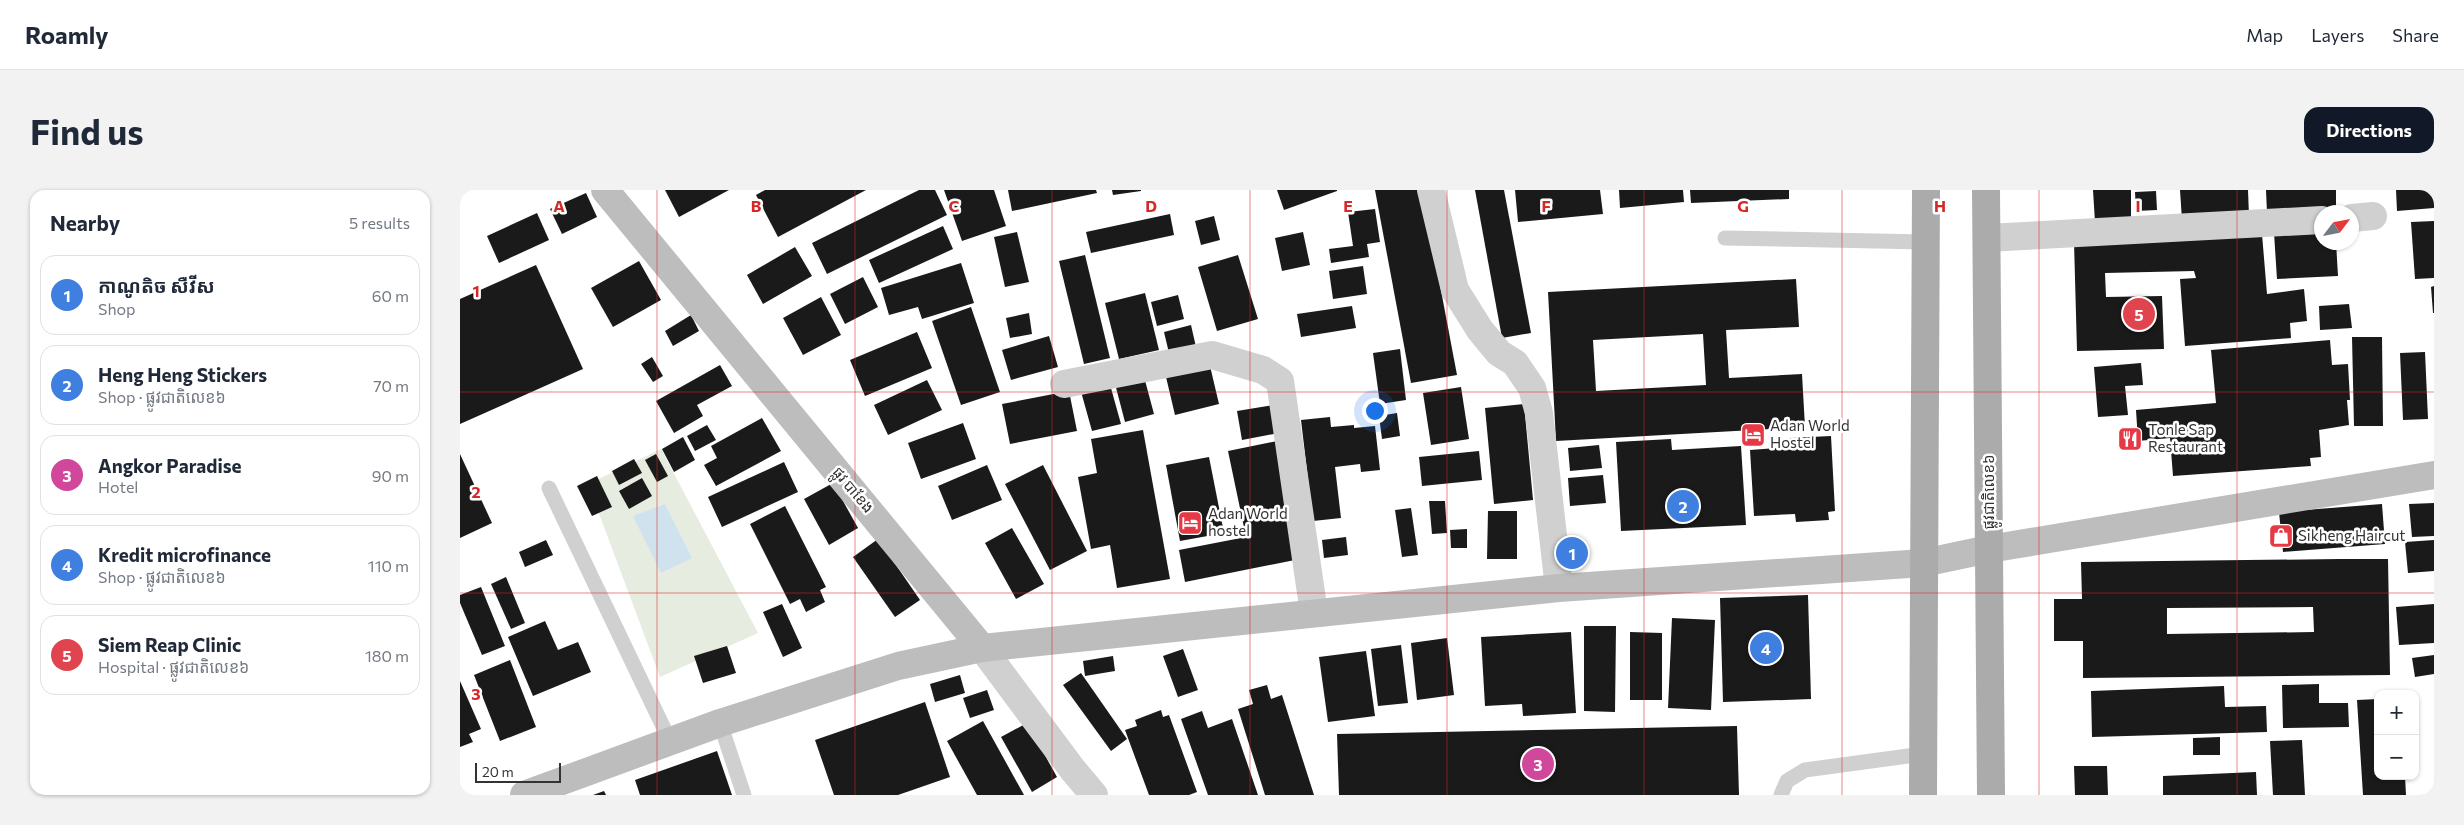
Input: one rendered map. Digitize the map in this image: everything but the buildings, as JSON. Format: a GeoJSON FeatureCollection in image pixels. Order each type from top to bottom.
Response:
{"type":"FeatureCollection","features":[{"type":"Feature","properties":{"kind":"main road"},"geometry":{"type":"LineString","coordinates":[[1923,795],[1926,190]]}},
{"type":"Feature","properties":{"kind":"main road","name":"ផ្លូវជាតិលេខ៦"},"geometry":{"type":"LineString","coordinates":[[1986,190],[1991,795]]}},
{"type":"Feature","properties":{"kind":"street","name":"ផ្លូវ បាខែង"},"geometry":{"type":"LineString","coordinates":[[605,190],[982,648],[1072,770],[1094,795]]}},
{"type":"Feature","properties":{"kind":"street"},"geometry":{"type":"LineString","coordinates":[[1431,190],[1454,290],[1480,330],[1499,353],[1515,363],[1532,388],[1539,413],[1558,588]]}},
{"type":"Feature","properties":{"kind":"street"},"geometry":{"type":"LineString","coordinates":[[1987,238],[2314,220]]}},
{"type":"Feature","properties":{"kind":"street"},"geometry":{"type":"LineString","coordinates":[[1064,384],[1212,355],[1263,370],[1280,381],[1314,613]]}},
{"type":"Feature","properties":{"kind":"street"},"geometry":{"type":"LineString","coordinates":[[524,795],[720,723],[898,666],[982,648],[1558,588],[1923,563],[1989,549],[2434,475]]}},
{"type":"Feature","properties":{"kind":"lane"},"geometry":{"type":"LineString","coordinates":[[1725,238],[1926,242]]}},
{"type":"Feature","properties":{"kind":"lane"},"geometry":{"type":"LineString","coordinates":[[549,488],[670,741]]}},
{"type":"Feature","properties":{"kind":"lane"},"geometry":{"type":"LineString","coordinates":[[720,723],[744,795]]}},
{"type":"Feature","properties":{"kind":"lane"},"geometry":{"type":"LineString","coordinates":[[1781,795],[1787,781],[1805,770],[1923,754]]}},
{"type":"Feature","properties":{"kind":"shaded area"},"geometry":{"type":"Polygon","coordinates":[[[661,449],[758,633],[660,677],[588,484],[661,449]]]}},
{"type":"Feature","properties":{"kind":"water"},"geometry":{"type":"Polygon","coordinates":[[[665,504],[692,558],[661,573],[633,516],[665,504]]]}},
{"type":"Feature","properties":{"kind":"place","name":"Siem Reap Clinic"},"geometry":{"type":"Point","coordinates":[2139,314]}},
{"type":"Feature","properties":{"kind":"place","name":"Adan World Hostel"},"geometry":{"type":"Point","coordinates":[1753,435]}},
{"type":"Feature","properties":{"kind":"place","name":"Tonle Sap Restaurant"},"geometry":{"type":"Point","coordinates":[2130,439]}},
{"type":"Feature","properties":{"kind":"place","name":"Heng Heng Stickers"},"geometry":{"type":"Point","coordinates":[1683,506]}},
{"type":"Feature","properties":{"kind":"place","name":"Adan World hostel"},"geometry":{"type":"Point","coordinates":[1190,523]}},
{"type":"Feature","properties":{"kind":"place","name":"Sikheng Haircut"},"geometry":{"type":"Point","coordinates":[2281,536]}},
{"type":"Feature","properties":{"kind":"place","name":"កាណូតិច សឺវីស"},"geometry":{"type":"Point","coordinates":[1572,553]}},
{"type":"Feature","properties":{"kind":"place","name":"Kredit microfinance"},"geometry":{"type":"Point","coordinates":[1766,648]}},
{"type":"Feature","properties":{"kind":"place","name":"Angkor Paradise"},"geometry":{"type":"Point","coordinates":[1538,764]}}]}
